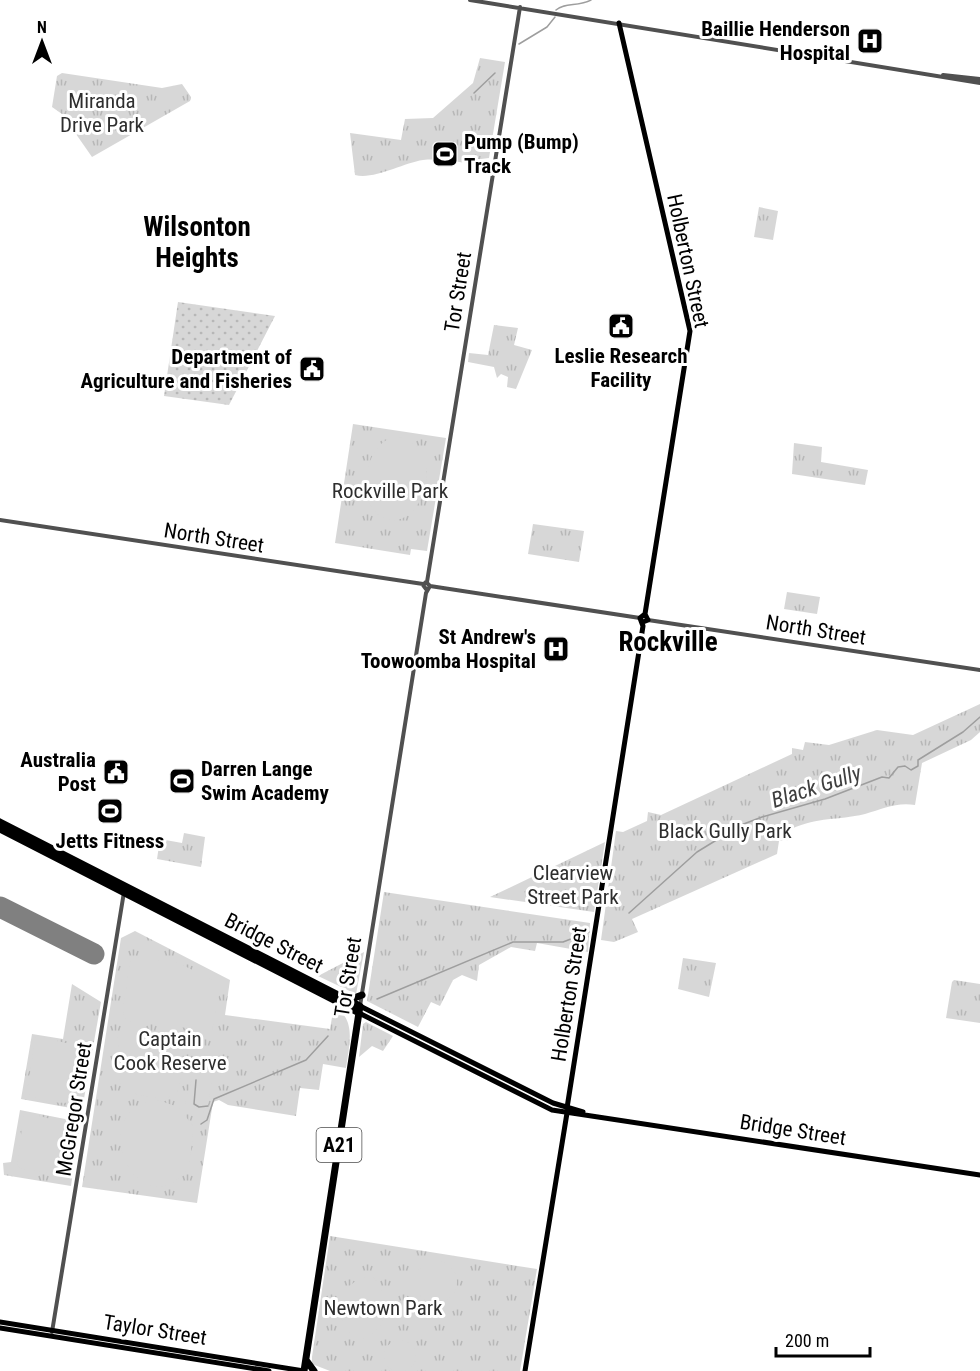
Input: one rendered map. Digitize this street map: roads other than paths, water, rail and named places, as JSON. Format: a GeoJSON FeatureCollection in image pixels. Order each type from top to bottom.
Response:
{"type":"FeatureCollection","features":[{"type":"Feature","properties":{"kind":"highway","name":"Bridge Street"},"geometry":{"type":"LineString","coordinates":[[0,822],[125,889],[360,1009]]}},
{"type":"Feature","properties":{"kind":"highway","name":"Bridge Street"},"geometry":{"type":"LineString","coordinates":[[0,830],[125,889]]}},
{"type":"Feature","properties":{"kind":"highway"},"geometry":{"type":"LineString","coordinates":[[357,1027],[347,1003],[362,995]]}},
{"type":"Feature","properties":{"kind":"highway","name":"Tor Street"},"geometry":{"type":"LineString","coordinates":[[305,1371],[360,1009]]}},
{"type":"Feature","properties":{"kind":"highway"},"geometry":{"type":"LineString","coordinates":[[306,1360],[314,1371]]}},
{"type":"Feature","properties":{"kind":"main road","name":"Holberton Street"},"geometry":{"type":"LineString","coordinates":[[525,1371],[690,331],[619,23]]}},
{"type":"Feature","properties":{"kind":"main road","name":"Bridge Street"},"geometry":{"type":"LineString","coordinates":[[360,1009],[370,1018],[552,1107],[601,1117],[980,1175]]}},
{"type":"Feature","properties":{"kind":"main road","name":"Bridge Street"},"geometry":{"type":"LineString","coordinates":[[360,1009],[552,1107]]}},
{"type":"Feature","properties":{"kind":"main road"},"geometry":{"type":"LineString","coordinates":[[357,1027],[370,1018]]}},
{"type":"Feature","properties":{"kind":"main road"},"geometry":{"type":"LineString","coordinates":[[565,1127],[552,1107],[564,1103],[570,1092]]}},
{"type":"Feature","properties":{"kind":"main road","name":"Taylor Street"},"geometry":{"type":"LineString","coordinates":[[0,1322],[269,1371]]}},
{"type":"Feature","properties":{"kind":"main road","name":"Taylor Street"},"geometry":{"type":"LineString","coordinates":[[0,1328],[52,1333],[305,1371]]}},
{"type":"Feature","properties":{"kind":"street"},"geometry":{"type":"LineString","coordinates":[[470,0],[980,81]]}},
{"type":"Feature","properties":{"kind":"street","name":"Tor Street"},"geometry":{"type":"LineString","coordinates":[[360,1009],[520,7]]}},
{"type":"Feature","properties":{"kind":"street","name":"North Street"},"geometry":{"type":"LineString","coordinates":[[0,520],[980,670]]}},
{"type":"Feature","properties":{"kind":"street","name":"McGregor Street"},"geometry":{"type":"LineString","coordinates":[[52,1333],[125,889]]}},
{"type":"Feature","properties":{"kind":"waterway"},"geometry":{"type":"LineString","coordinates":[[556,10],[563,6],[591,0]]}},
{"type":"Feature","properties":{"kind":"waterway"},"geometry":{"type":"LineString","coordinates":[[519,44],[547,27],[555,17]]}},
{"type":"Feature","properties":{"kind":"waterway"},"geometry":{"type":"LineString","coordinates":[[474,93],[495,73]]}},
{"type":"Feature","properties":{"kind":"waterway","name":"Black Gully"},"geometry":{"type":"LineString","coordinates":[[629,913],[697,852],[741,825],[825,799],[882,777],[889,778],[898,767],[905,766],[911,770],[918,766],[918,760],[963,732],[980,717]]}},
{"type":"Feature","properties":{"kind":"waterway","name":"Black Gully"},"geometry":{"type":"LineString","coordinates":[[377,999],[513,942],[563,942],[589,932]]}},
{"type":"Feature","properties":{"kind":"waterway"},"geometry":{"type":"LineString","coordinates":[[201,1124],[207,1120],[214,1099],[306,1060],[328,1036]]}},
{"type":"Feature","properties":{"kind":"waterway"},"geometry":{"type":"LineString","coordinates":[[196,1080],[194,1104],[199,1107],[208,1106]]}},
{"type":"Feature","properties":{"kind":"place","name":"Baillie Henderson Hospital"},"geometry":{"type":"Point","coordinates":[870,41]}},
{"type":"Feature","properties":{"kind":"place","name":"Pump (Bump) Track"},"geometry":{"type":"Point","coordinates":[445,154]}},
{"type":"Feature","properties":{"kind":"place","name":"Leslie Research Facility"},"geometry":{"type":"Point","coordinates":[621,326]}},
{"type":"Feature","properties":{"kind":"place","name":"Department of Agriculture and Fisheries"},"geometry":{"type":"Point","coordinates":[312,369]}},
{"type":"Feature","properties":{"kind":"place","name":"St Andrew's Toowoomba Hospital"},"geometry":{"type":"Point","coordinates":[556,649]}},
{"type":"Feature","properties":{"kind":"place","name":"Australia Post"},"geometry":{"type":"Point","coordinates":[116,772]}},
{"type":"Feature","properties":{"kind":"place","name":"Darren Lange Swim Academy"},"geometry":{"type":"Point","coordinates":[182,781]}},
{"type":"Feature","properties":{"kind":"place","name":"Jetts Fitness"},"geometry":{"type":"Point","coordinates":[110,811]}},
{"type":"Feature","properties":{"kind":"district","name":"Wilsonton Heights"},"geometry":{"type":"Point","coordinates":[197,242]}},
{"type":"Feature","properties":{"kind":"district","name":"Rockville"},"geometry":{"type":"Point","coordinates":[668,642]}},
{"type":"Feature","properties":{"kind":"park label","name":"Miranda Drive Park"},"geometry":{"type":"Point","coordinates":[102,113]}},
{"type":"Feature","properties":{"kind":"park label","name":"Rockville Park"},"geometry":{"type":"Point","coordinates":[390,491]}},
{"type":"Feature","properties":{"kind":"park label","name":"Black Gully Park"},"geometry":{"type":"Point","coordinates":[725,831]}},
{"type":"Feature","properties":{"kind":"park label","name":"Clearview Street Park"},"geometry":{"type":"Point","coordinates":[573,885]}},
{"type":"Feature","properties":{"kind":"park label","name":"Captain Cook Reserve"},"geometry":{"type":"Point","coordinates":[170,1051]}},
{"type":"Feature","properties":{"kind":"park label","name":"Newtown Park"},"geometry":{"type":"Point","coordinates":[383,1308]}}]}
